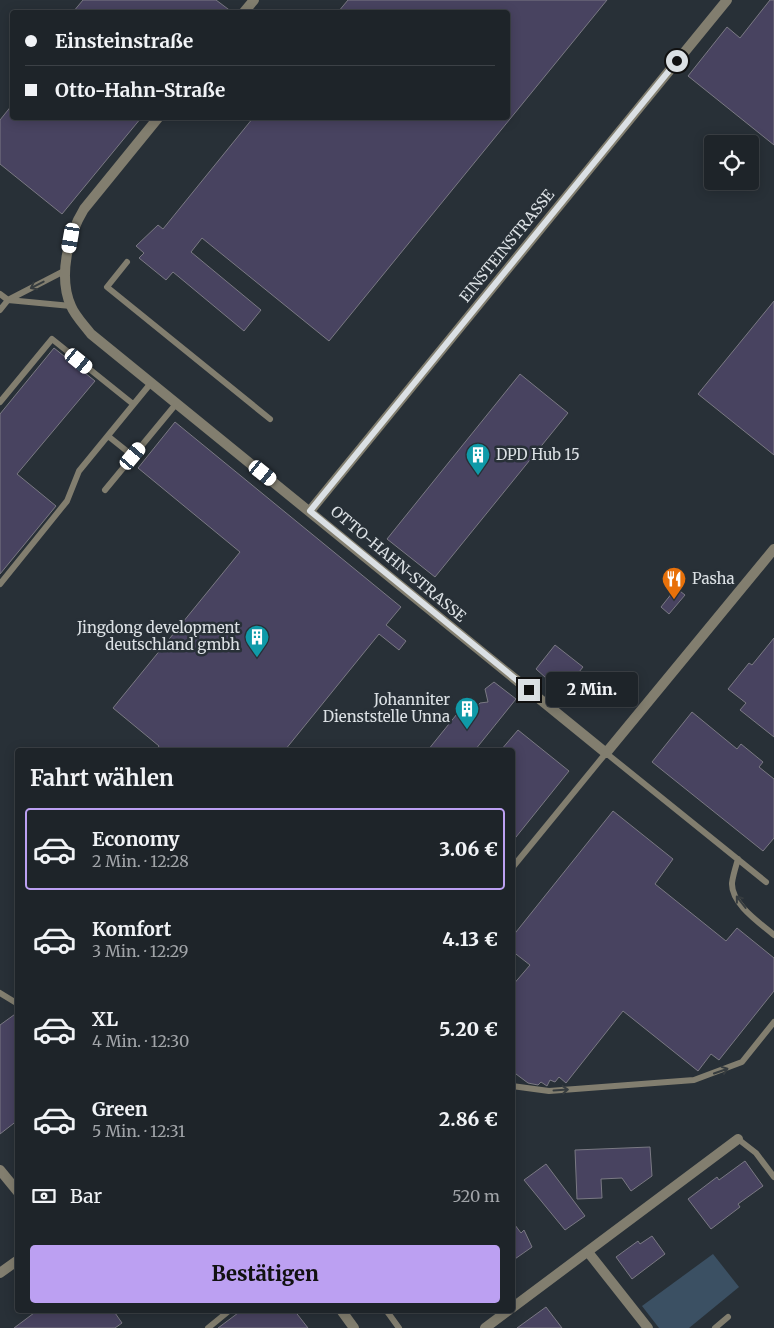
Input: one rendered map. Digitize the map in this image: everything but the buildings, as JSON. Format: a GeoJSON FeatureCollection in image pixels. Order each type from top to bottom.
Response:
{"type":"FeatureCollection","features":[{"type":"Feature","properties":{"kind":"street"},"geometry":{"type":"LineString","coordinates":[[246,10],[254,0]]}},
{"type":"Feature","properties":{"kind":"street","name":"EINSTEINSTRASSE"},"geometry":{"type":"LineString","coordinates":[[310,511],[727,0]]}},
{"type":"Feature","properties":{"kind":"street","name":"OTTO-HAHN-STRASSE"},"geometry":{"type":"LineString","coordinates":[[156,120],[84,209],[71,238],[66,270],[71,306],[91,334],[606,753]]}},
{"type":"Feature","properties":{"kind":"street"},"geometry":{"type":"LineString","coordinates":[[606,753],[774,549]]}},
{"type":"Feature","properties":{"kind":"street"},"geometry":{"type":"LineString","coordinates":[[515,1306],[738,1139]]}},
{"type":"Feature","properties":{"kind":"street"},"geometry":{"type":"LineString","coordinates":[[0,1170],[15,1188]]}},
{"type":"Feature","properties":{"kind":"street"},"geometry":{"type":"LineString","coordinates":[[588,1252],[648,1328]]}},
{"type":"Feature","properties":{"kind":"street"},"geometry":{"type":"LineString","coordinates":[[0,1273],[15,1262]]}},
{"type":"Feature","properties":{"kind":"street"},"geometry":{"type":"LineString","coordinates":[[343,1313],[354,1328]]}},
{"type":"Feature","properties":{"kind":"street"},"geometry":{"type":"LineString","coordinates":[[485,1328],[505,1313]]}},
{"type":"Feature","properties":{"kind":"lane"},"geometry":{"type":"LineString","coordinates":[[128,262],[107,287],[270,419]]}},
{"type":"Feature","properties":{"kind":"lane"},"geometry":{"type":"LineString","coordinates":[[0,310],[8,300],[66,270]]}},
{"type":"Feature","properties":{"kind":"lane"},"geometry":{"type":"LineString","coordinates":[[0,294],[8,300],[71,306]]}},
{"type":"Feature","properties":{"kind":"lane"},"geometry":{"type":"LineString","coordinates":[[0,402],[52,339],[133,404]]}},
{"type":"Feature","properties":{"kind":"lane"},"geometry":{"type":"LineString","coordinates":[[0,584],[67,501],[79,471],[151,383]]}},
{"type":"Feature","properties":{"kind":"lane"},"geometry":{"type":"LineString","coordinates":[[105,490],[176,404]]}},
{"type":"Feature","properties":{"kind":"lane"},"geometry":{"type":"LineString","coordinates":[[108,436],[133,456]]}},
{"type":"Feature","properties":{"kind":"lane"},"geometry":{"type":"LineString","coordinates":[[515,864],[606,753]]}},
{"type":"Feature","properties":{"kind":"lane","name":"OTTO-HAHN-STRASSE"},"geometry":{"type":"LineString","coordinates":[[606,753],[766,882]]}},
{"type":"Feature","properties":{"kind":"lane"},"geometry":{"type":"LineString","coordinates":[[738,859],[732,883],[733,893],[749,913],[774,935]]}},
{"type":"Feature","properties":{"kind":"lane"},"geometry":{"type":"LineString","coordinates":[[0,994],[15,1002]]}},
{"type":"Feature","properties":{"kind":"lane"},"geometry":{"type":"LineString","coordinates":[[515,1086],[549,1091],[694,1080],[742,1062],[774,1022]]}},
{"type":"Feature","properties":{"kind":"lane"},"geometry":{"type":"LineString","coordinates":[[738,1139],[756,1153],[774,1177]]}},
{"type":"Feature","properties":{"kind":"lane"},"geometry":{"type":"LineString","coordinates":[[208,1328],[226,1313]]}},
{"type":"Feature","properties":{"kind":"lane"},"geometry":{"type":"LineString","coordinates":[[388,1313],[399,1328]]}},
{"type":"Feature","properties":{"kind":"lane"},"geometry":{"type":"LineString","coordinates":[[715,1328],[728,1317]]}},
{"type":"Feature","properties":{"kind":"shaded area"},"geometry":{"type":"Polygon","coordinates":[[[713,1254],[739,1287],[689,1328],[659,1328],[642,1306],[713,1254]]]}},
{"type":"Feature","properties":{"kind":"place","name":"DPD Hub 15"},"geometry":{"type":"Point","coordinates":[478,476]}},
{"type":"Feature","properties":{"kind":"place","name":"Pasha"},"geometry":{"type":"Point","coordinates":[674,600]}},
{"type":"Feature","properties":{"kind":"place","name":"Jingdong development deutschland gmbh"},"geometry":{"type":"Point","coordinates":[257,658]}},
{"type":"Feature","properties":{"kind":"place","name":"Johanniter Dienststelle Unna"},"geometry":{"type":"Point","coordinates":[467,730]}},
{"type":"Feature","properties":{"kind":"route"},"geometry":{"type":"LineString","coordinates":[[529,690],[387,576],[310,511],[677,61]]}}]}
